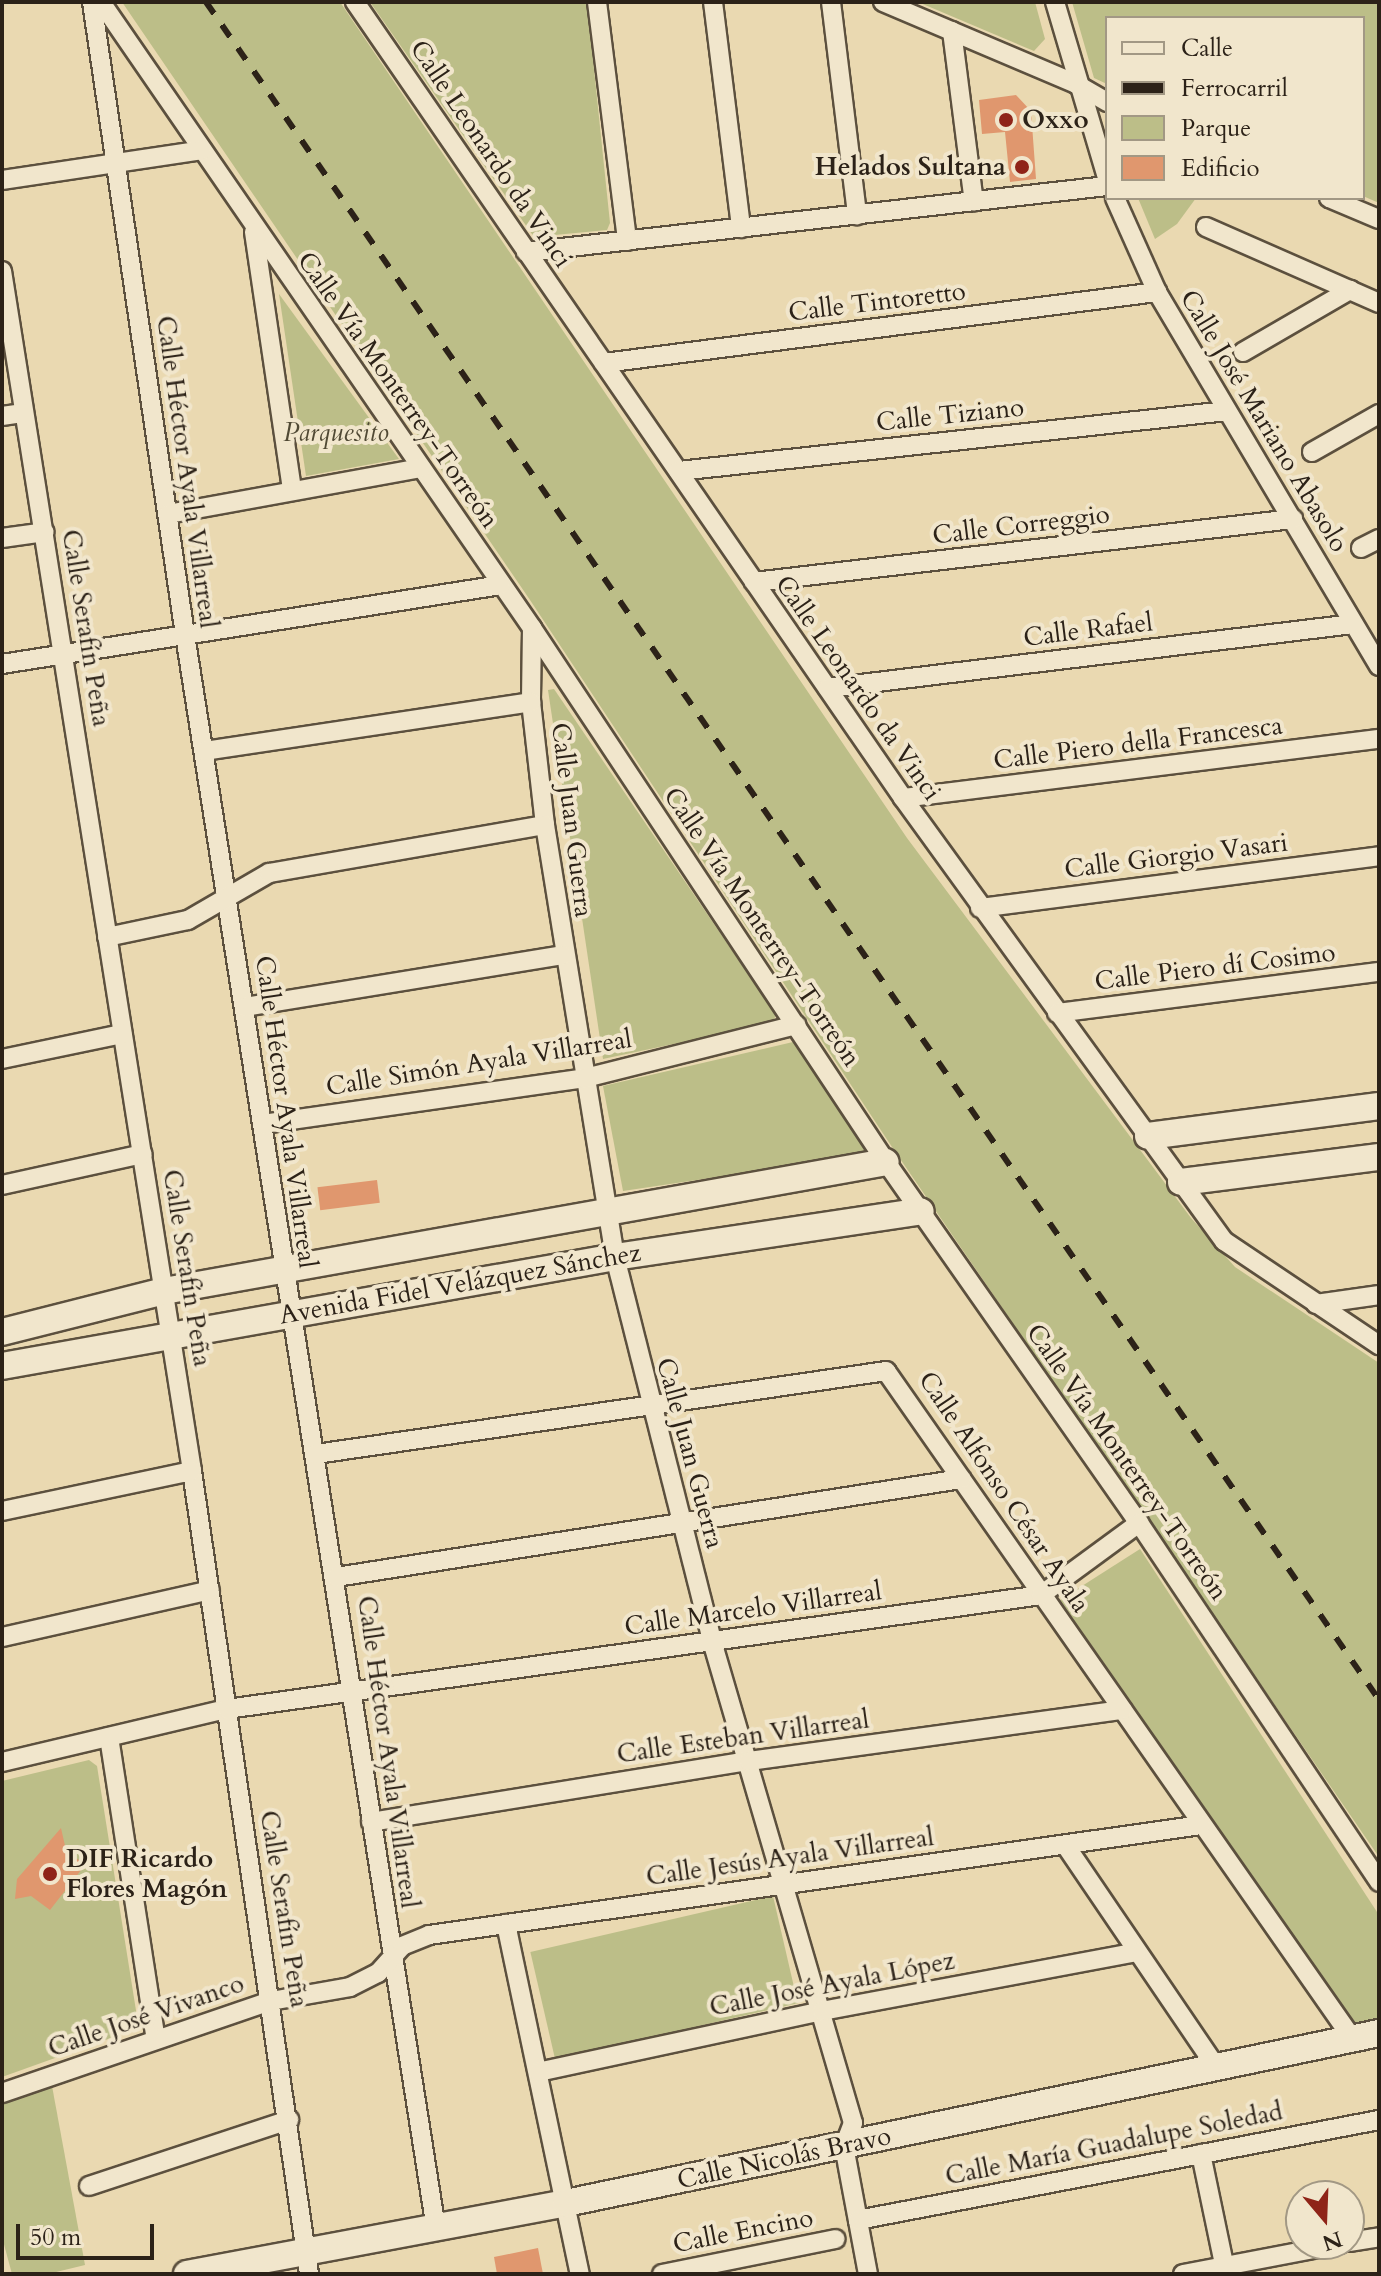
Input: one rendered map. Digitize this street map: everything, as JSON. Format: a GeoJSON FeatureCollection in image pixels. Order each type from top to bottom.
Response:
{"type":"FeatureCollection","features":[{"type":"Feature","properties":{"kind":"street","name":"Calle Héctor Ayala Villarreal"},"geometry":{"type":"LineString","coordinates":[[92,2],[185,635],[263,1124],[282,1268],[336,1577],[371,1822],[436,2229]]}},
{"type":"Feature","properties":{"kind":"street","name":"Calle Vía Monterrey-Torreón"},"geometry":{"type":"LineString","coordinates":[[101,2],[532,628],[886,1162],[1139,1523],[1379,1882]]}},
{"type":"Feature","properties":{"kind":"street","name":"Calle Leonardo da Vinci"},"geometry":{"type":"LineString","coordinates":[[355,2],[980,908],[1224,1241],[1379,1345]]}},
{"type":"Feature","properties":{"kind":"street"},"geometry":{"type":"LineString","coordinates":[[597,2],[627,241]]}},
{"type":"Feature","properties":{"kind":"street"},"geometry":{"type":"LineString","coordinates":[[713,2],[741,228]]}},
{"type":"Feature","properties":{"kind":"street"},"geometry":{"type":"LineString","coordinates":[[831,2],[857,215]]}},
{"type":"Feature","properties":{"kind":"street"},"geometry":{"type":"LineString","coordinates":[[883,2],[1076,84],[1105,101]]}},
{"type":"Feature","properties":{"kind":"street"},"geometry":{"type":"LineString","coordinates":[[1055,2],[1076,84],[1105,172]]}},
{"type":"Feature","properties":{"kind":"street"},"geometry":{"type":"LineString","coordinates":[[952,31],[974,202]]}},
{"type":"Feature","properties":{"kind":"street"},"geometry":{"type":"LineString","coordinates":[[2,180],[202,150]]}},
{"type":"Feature","properties":{"kind":"street"},"geometry":{"type":"LineString","coordinates":[[526,252],[1105,186]]}},
{"type":"Feature","properties":{"kind":"street","name":"Calle José Mariano Abasolo"},"geometry":{"type":"LineString","coordinates":[[1116,200],[1157,292],[1379,666]]}},
{"type":"Feature","properties":{"kind":"street"},"geometry":{"type":"LineString","coordinates":[[1334,200],[1379,219]]}},
{"type":"Feature","properties":{"kind":"street"},"geometry":{"type":"LineString","coordinates":[[253,227],[292,490]]}},
{"type":"Feature","properties":{"kind":"street"},"geometry":{"type":"LineString","coordinates":[[1206,227],[1379,303]]}},
{"type":"Feature","properties":{"kind":"street","name":"Calle Serafín Peña"},"geometry":{"type":"LineString","coordinates":[[2,271],[192,1471],[289,2120],[307,2263]]}},
{"type":"Feature","properties":{"kind":"street"},"geometry":{"type":"LineString","coordinates":[[1243,352],[1350,290]]}},
{"type":"Feature","properties":{"kind":"street","name":"Calle Tintoretto"},"geometry":{"type":"LineString","coordinates":[[604,363],[1157,292]]}},
{"type":"Feature","properties":{"kind":"street","name":"Calle Tiziano"},"geometry":{"type":"LineString","coordinates":[[679,471],[1227,411]]}},
{"type":"Feature","properties":{"kind":"street"},"geometry":{"type":"LineString","coordinates":[[2,416],[24,413]]}},
{"type":"Feature","properties":{"kind":"street"},"geometry":{"type":"LineString","coordinates":[[1312,452],[1379,414]]}},
{"type":"Feature","properties":{"kind":"street"},"geometry":{"type":"LineString","coordinates":[[168,514],[421,468]]}},
{"type":"Feature","properties":{"kind":"street","name":"Calle Correggio"},"geometry":{"type":"LineString","coordinates":[[754,582],[1293,519]]}},
{"type":"Feature","properties":{"kind":"street"},"geometry":{"type":"LineString","coordinates":[[2,538],[45,532]]}},
{"type":"Feature","properties":{"kind":"street"},"geometry":{"type":"LineString","coordinates":[[1361,548],[1379,539]]}},
{"type":"Feature","properties":{"kind":"street"},"geometry":{"type":"LineString","coordinates":[[2,664],[501,585]]}},
{"type":"Feature","properties":{"kind":"street","name":"Calle Rafael"},"geometry":{"type":"LineString","coordinates":[[828,688],[1353,624]]}},
{"type":"Feature","properties":{"kind":"street","name":"Calle Juan Guerra"},"geometry":{"type":"LineString","coordinates":[[532,628],[531,702],[545,825],[563,955],[615,1257],[649,1403],[712,1641],[853,2123],[844,2146],[868,2274]]}},
{"type":"Feature","properties":{"kind":"street"},"geometry":{"type":"LineString","coordinates":[[204,751],[531,702]]}},
{"type":"Feature","properties":{"kind":"street","name":"Calle Piero della Francesca"},"geometry":{"type":"LineString","coordinates":[[903,798],[1379,739]]}},
{"type":"Feature","properties":{"kind":"street"},"geometry":{"type":"LineString","coordinates":[[107,937],[188,920],[227,894],[269,873],[333,859],[545,825]]}},
{"type":"Feature","properties":{"kind":"street","name":"Calle Giorgio Vasari"},"geometry":{"type":"LineString","coordinates":[[980,908],[1379,856]]}},
{"type":"Feature","properties":{"kind":"street"},"geometry":{"type":"LineString","coordinates":[[245,1007],[563,955]]}},
{"type":"Feature","properties":{"kind":"street","name":"Calle Piero dí Cosimo"},"geometry":{"type":"LineString","coordinates":[[1057,1013],[1379,972]]}},
{"type":"Feature","properties":{"kind":"street","name":"Calle Simón Ayala Villarreal"},"geometry":{"type":"LineString","coordinates":[[263,1124],[585,1078],[796,1025]]}},
{"type":"Feature","properties":{"kind":"street"},"geometry":{"type":"LineString","coordinates":[[2,1059],[122,1034]]}},
{"type":"Feature","properties":{"kind":"street"},"geometry":{"type":"LineString","coordinates":[[1148,1136],[1379,1106]]}},
{"type":"Feature","properties":{"kind":"street"},"geometry":{"type":"LineString","coordinates":[[2,1185],[143,1154]]}},
{"type":"Feature","properties":{"kind":"street"},"geometry":{"type":"LineString","coordinates":[[1181,1182],[1379,1157]]}},
{"type":"Feature","properties":{"kind":"street","name":"Avenida Fidel Velázquez Sánchez"},"geometry":{"type":"LineString","coordinates":[[2,1332],[164,1291],[282,1268],[886,1162]]}},
{"type":"Feature","properties":{"kind":"street","name":"Avenida Fidel Velázquez Sánchez"},"geometry":{"type":"LineString","coordinates":[[2,1366],[289,1312],[615,1257],[921,1211]]}},
{"type":"Feature","properties":{"kind":"street"},"geometry":{"type":"LineString","coordinates":[[1316,1304],[1379,1295]]}},
{"type":"Feature","properties":{"kind":"street","name":"Calle Alfonso César Ayala"},"geometry":{"type":"LineString","coordinates":[[316,1454],[649,1403],[886,1371],[1352,2038]]}},
{"type":"Feature","properties":{"kind":"street"},"geometry":{"type":"LineString","coordinates":[[2,1511],[192,1471]]}},
{"type":"Feature","properties":{"kind":"street"},"geometry":{"type":"LineString","coordinates":[[336,1577],[961,1479]]}},
{"type":"Feature","properties":{"kind":"street","name":"Calle Marcelo Villarreal"},"geometry":{"type":"LineString","coordinates":[[2,1762],[227,1709],[1041,1595],[1139,1523]]}},
{"type":"Feature","properties":{"kind":"street"},"geometry":{"type":"LineString","coordinates":[[2,1637],[210,1590]]}},
{"type":"Feature","properties":{"kind":"street","name":"Calle Esteban Villarreal"},"geometry":{"type":"LineString","coordinates":[[371,1822],[749,1761],[1123,1710]]}},
{"type":"Feature","properties":{"kind":"street"},"geometry":{"type":"LineString","coordinates":[[109,1737],[156,2039]]}},
{"type":"Feature","properties":{"kind":"street","name":"Calle Jesús Ayala Villarreal"},"geometry":{"type":"LineString","coordinates":[[392,1956],[402,1946],[429,1935],[1201,1825]]}},
{"type":"Feature","properties":{"kind":"street"},"geometry":{"type":"LineString","coordinates":[[1066,1846],[1216,2067]]}},
{"type":"Feature","properties":{"kind":"street"},"geometry":{"type":"LineString","coordinates":[[506,1924],[580,2274]]}},
{"type":"Feature","properties":{"kind":"street","name":"Calle José Ayala López"},"geometry":{"type":"LineString","coordinates":[[538,2072],[822,2011],[1137,1952]]}},
{"type":"Feature","properties":{"kind":"street","name":"Calle José Vivanco"},"geometry":{"type":"LineString","coordinates":[[2,2093],[271,2001],[350,1987],[378,1973],[392,1956]]}},
{"type":"Feature","properties":{"kind":"street","name":"Calle Nicolás Bravo"},"geometry":{"type":"LineString","coordinates":[[187,2274],[307,2263],[436,2229],[1379,2033]]}},
{"type":"Feature","properties":{"kind":"street"},"geometry":{"type":"LineString","coordinates":[[89,2186],[289,2120]]}},
{"type":"Feature","properties":{"kind":"street","name":"Calle María Guadalupe Soledad"},"geometry":{"type":"LineString","coordinates":[[858,2220],[1379,2120]]}},
{"type":"Feature","properties":{"kind":"street"},"geometry":{"type":"LineString","coordinates":[[1201,2154],[1225,2270]]}},
{"type":"Feature","properties":{"kind":"street","name":"Calle Encino"},"geometry":{"type":"LineString","coordinates":[[662,2274],[835,2239]]}},
{"type":"Feature","properties":{"kind":"street"},"geometry":{"type":"LineString","coordinates":[[1183,2274],[1225,2270],[1285,2256]]}},
{"type":"Feature","properties":{"kind":"green space"},"geometry":{"type":"Polygon","coordinates":[[[122,2],[340,2],[907,838],[1191,1218],[1235,1267],[1379,1363],[1379,1857],[894,1150],[530,600],[122,2]]]}},
{"type":"Feature","properties":{"kind":"green space"},"geometry":{"type":"Polygon","coordinates":[[[370,2],[587,2],[610,223],[607,230],[534,237],[370,2]]]}},
{"type":"Feature","properties":{"kind":"green space"},"geometry":{"type":"Polygon","coordinates":[[[918,2],[1035,2],[1045,39],[1034,51],[918,2]]]}},
{"type":"Feature","properties":{"kind":"green space"},"geometry":{"type":"Polygon","coordinates":[[[1072,2],[1379,2],[1379,203],[1365,197],[1365,16],[1105,16],[1105,83],[1094,78],[1072,2]]]}},
{"type":"Feature","properties":{"kind":"green space"},"geometry":{"type":"Polygon","coordinates":[[[1139,200],[1195,200],[1177,224],[1155,239],[1139,200]]]}},
{"type":"Feature","properties":{"kind":"green space","name":"Parquesito"},"geometry":{"type":"Polygon","coordinates":[[[279,294],[399,459],[306,476],[279,294]]]}},
{"type":"Feature","properties":{"kind":"green space"},"geometry":{"type":"Polygon","coordinates":[[[554,689],[776,1015],[772,1023],[603,1059],[548,690],[554,689]]]}},
{"type":"Feature","properties":{"kind":"green space"},"geometry":{"type":"Polygon","coordinates":[[[793,1042],[870,1154],[623,1191],[603,1086],[793,1042]]]}},
{"type":"Feature","properties":{"kind":"green space"},"geometry":{"type":"Polygon","coordinates":[[[1140,1549],[1379,1915],[1379,2021],[1357,2026],[1060,1600],[1140,1549]]]}},
{"type":"Feature","properties":{"kind":"green space"},"geometry":{"type":"Polygon","coordinates":[[[89,1760],[97,1766],[138,2023],[136,2029],[2,2077],[2,1781],[89,1760]]]}},
{"type":"Feature","properties":{"kind":"green space"},"geometry":{"type":"Polygon","coordinates":[[[773,1896],[798,2003],[555,2059],[530,1952],[773,1896]]]}},
{"type":"Feature","properties":{"kind":"green space"},"geometry":{"type":"Polygon","coordinates":[[[52,2086],[85,2265],[48,2274],[12,2274],[2,2237],[2,2104],[52,2086]]]}},
{"type":"Feature","properties":{"kind":"building"},"geometry":{"type":"Polygon","coordinates":[[[1016,95],[1031,111],[1036,179],[1010,182],[1005,132],[982,134],[979,100],[1016,95]]]}},
{"type":"Feature","properties":{"kind":"building"},"geometry":{"type":"Polygon","coordinates":[[[377,1180],[380,1203],[320,1210],[317,1187],[377,1180]]]}},
{"type":"Feature","properties":{"kind":"building","name":"DIF Ricardo Flores Magón"},"geometry":{"type":"Polygon","coordinates":[[[61,1828],[66,1850],[85,1865],[50,1910],[31,1896],[15,1899],[17,1879],[61,1828]]]}},
{"type":"Feature","properties":{"kind":"building"},"geometry":{"type":"Polygon","coordinates":[[[538,2248],[543,2274],[497,2274],[494,2257],[538,2248]]]}},
{"type":"Feature","properties":{"kind":"railway"},"geometry":{"type":"LineString","coordinates":[[206,2],[1379,1700]]}},
{"type":"Feature","properties":{"kind":"place","name":"Oxxo"},"geometry":{"type":"Point","coordinates":[1006,120]}},
{"type":"Feature","properties":{"kind":"place","name":"Helados Sultana"},"geometry":{"type":"Point","coordinates":[1022,167]}},
{"type":"Feature","properties":{"kind":"place","name":"DIF Ricardo Flores Magón"},"geometry":{"type":"Point","coordinates":[50,1874]}}]}
